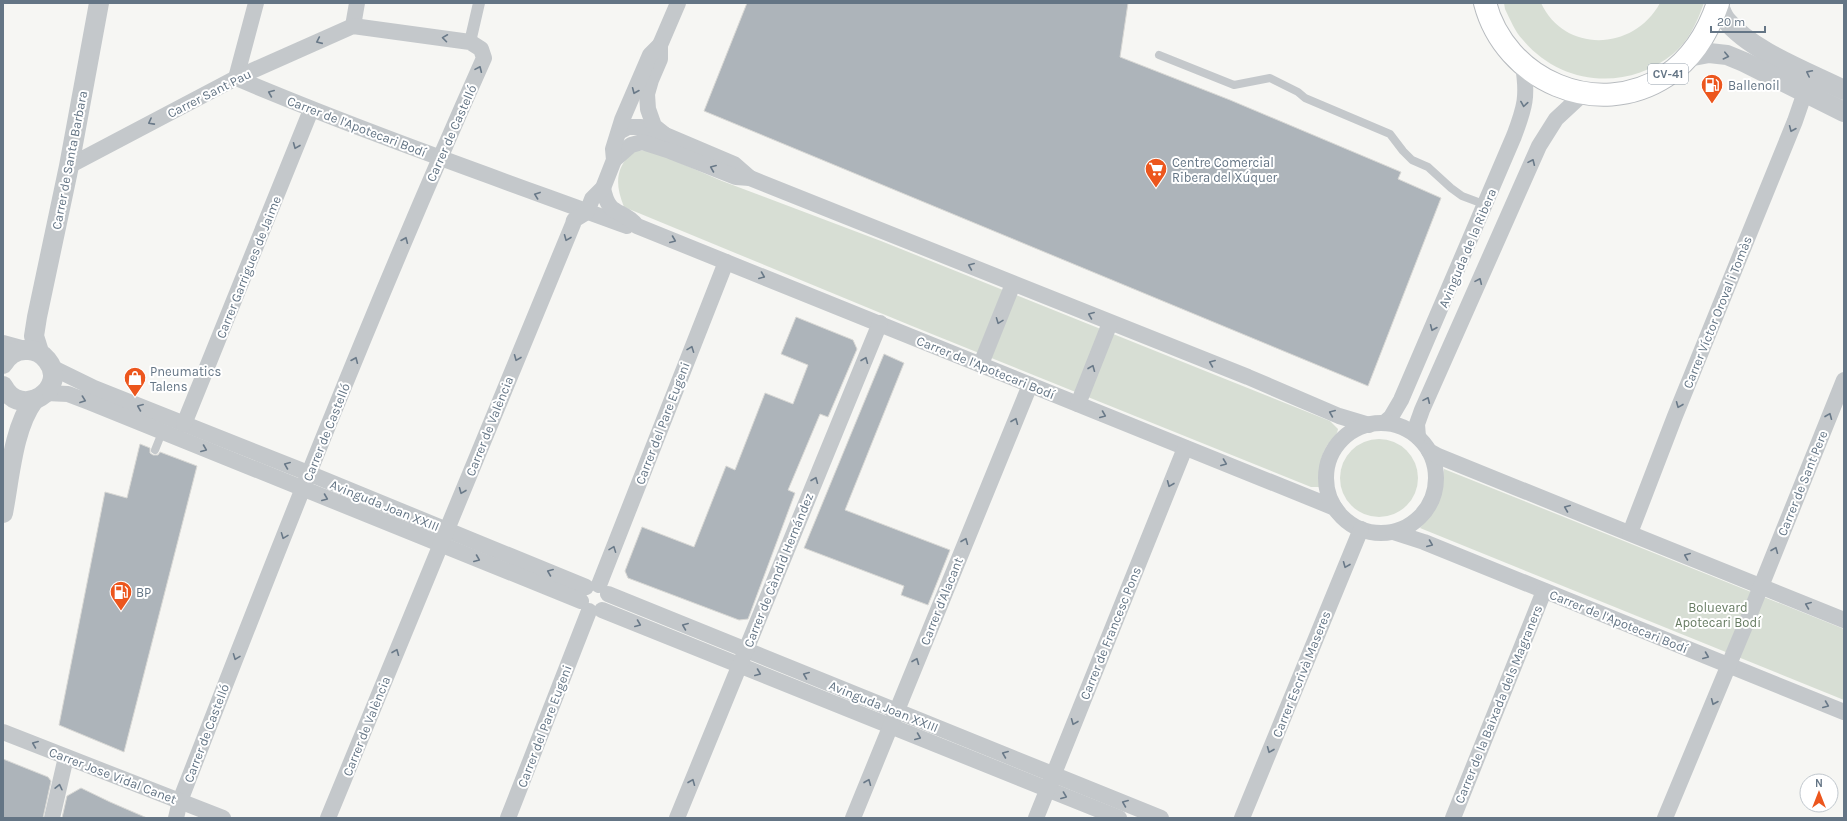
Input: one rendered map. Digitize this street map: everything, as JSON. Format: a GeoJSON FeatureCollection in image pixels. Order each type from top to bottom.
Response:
{"type":"FeatureCollection","features":[{"type":"Feature","properties":{"kind":"main road","name":"CV-41"},"geometry":{"type":"LineString","coordinates":[[1485,3],[1489,18],[1503,44],[1523,66],[1551,84],[1584,93],[1612,94],[1640,88],[1666,76],[1688,57],[1701,41],[1711,22],[1718,3]]}},
{"type":"Feature","properties":{"kind":"street","name":"Carrer de Santa Barbara"},"geometry":{"type":"LineString","coordinates":[[17,352],[37,318],[69,166],[99,3]]}},
{"type":"Feature","properties":{"kind":"street"},"geometry":{"type":"LineString","coordinates":[[236,78],[256,3]]}},
{"type":"Feature","properties":{"kind":"street"},"geometry":{"type":"LineString","coordinates":[[357,3],[353,26],[475,46],[479,3]]}},
{"type":"Feature","properties":{"kind":"street"},"geometry":{"type":"LineString","coordinates":[[659,130],[648,109],[647,94],[660,59],[660,45],[678,3]]}},
{"type":"Feature","properties":{"kind":"street"},"geometry":{"type":"LineString","coordinates":[[1718,3],[1725,18],[1738,32],[1752,43],[1844,90]]}},
{"type":"Feature","properties":{"kind":"street","name":"Carrer Sant Pau"},"geometry":{"type":"LineString","coordinates":[[69,166],[236,78],[353,26]]}},
{"type":"Feature","properties":{"kind":"street","name":"Carrer de València"},"geometry":{"type":"LineString","coordinates":[[328,818],[574,220],[587,212],[592,199],[603,188],[614,160],[613,149],[619,132],[650,55],[660,45]]}},
{"type":"Feature","properties":{"kind":"street","name":"Carrer de Castelló"},"geometry":{"type":"LineString","coordinates":[[176,818],[180,801],[308,473],[439,158],[484,58],[475,46]]}},
{"type":"Feature","properties":{"kind":"street"},"geometry":{"type":"LineString","coordinates":[[1688,57],[1709,53],[1727,55],[1844,112]]}},
{"type":"Feature","properties":{"kind":"street","name":"Avinguda de la Ribera"},"geometry":{"type":"LineString","coordinates":[[1376,424],[1391,417],[1402,400],[1486,205],[1523,113],[1527,89],[1523,66]]}},
{"type":"Feature","properties":{"kind":"street","name":"Carrer de l'Apotecari Bodí"},"geometry":{"type":"LineString","coordinates":[[236,78],[311,110],[566,205],[628,227],[637,226]]}},
{"type":"Feature","properties":{"kind":"street","name":"Carrer Víctor Oroval i Tomàs"},"geometry":{"type":"LineString","coordinates":[[1630,534],[1678,408],[1795,121],[1805,92]]}},
{"type":"Feature","properties":{"kind":"street","name":"Avinguda de la Ribera"},"geometry":{"type":"LineString","coordinates":[[1418,437],[1417,424],[1422,410],[1539,146],[1556,119],[1584,93]]}},
{"type":"Feature","properties":{"kind":"street","name":"Carrer Garrigues de Jaime"},"geometry":{"type":"LineString","coordinates":[[184,424],[311,110]]}},
{"type":"Feature","properties":{"kind":"street"},"geometry":{"type":"LineString","coordinates":[[619,132],[628,127],[641,127],[659,130],[734,164],[750,178]]}},
{"type":"Feature","properties":{"kind":"street"},"geometry":{"type":"LineString","coordinates":[[614,160],[631,145],[642,142],[670,150],[736,177],[750,178],[942,254],[1012,284],[1241,374],[1339,416],[1376,424],[1396,425],[1408,430],[1418,437],[1429,451],[1435,467],[1436,484],[1432,501],[1422,515],[1409,526],[1393,532],[1376,533],[1361,529],[1346,520],[1335,508],[1328,492],[1326,474],[1330,458],[1339,443],[1352,431],[1376,424]]}},
{"type":"Feature","properties":{"kind":"street","name":"Carrer de l'Apotecari Bodí"},"geometry":{"type":"LineString","coordinates":[[603,188],[608,204],[616,212],[632,220],[637,226],[1335,508]]}},
{"type":"Feature","properties":{"kind":"street","name":"Carrer del Pare Eugeni"},"geometry":{"type":"LineString","coordinates":[[508,818],[726,262]]}},
{"type":"Feature","properties":{"kind":"street"},"geometry":{"type":"LineString","coordinates":[[981,364],[1012,284]]}},
{"type":"Feature","properties":{"kind":"street","name":"Carrer de Càndid Hernández"},"geometry":{"type":"LineString","coordinates":[[677,818],[880,323]]}},
{"type":"Feature","properties":{"kind":"street"},"geometry":{"type":"LineString","coordinates":[[1078,404],[1110,323]]}},
{"type":"Feature","properties":{"kind":"street"},"geometry":{"type":"LineString","coordinates":[[3,513],[19,425],[27,410],[40,396],[52,378],[51,367],[48,361],[17,352]]}},
{"type":"Feature","properties":{"kind":"street","name":"Avinguda Joan XXIII"},"geometry":{"type":"LineString","coordinates":[[51,367],[165,425],[302,489],[443,537],[594,598],[739,665],[1119,818]]}},
{"type":"Feature","properties":{"kind":"street","name":"Carrer de Sant Pere"},"geometry":{"type":"LineString","coordinates":[[1729,666],[1844,380]]}},
{"type":"Feature","properties":{"kind":"street","name":"Carrer d'Alacant"},"geometry":{"type":"LineString","coordinates":[[853,818],[1030,385]]}},
{"type":"Feature","properties":{"kind":"street"},"geometry":{"type":"LineString","coordinates":[[6,390],[21,400],[40,396]]}},
{"type":"Feature","properties":{"kind":"street"},"geometry":{"type":"LineString","coordinates":[[6,390],[19,425]]}},
{"type":"Feature","properties":{"kind":"street","name":"Avinguda Joan XXIII"},"geometry":{"type":"LineString","coordinates":[[40,396],[68,394],[165,425],[184,424],[308,473],[443,537]]}},
{"type":"Feature","properties":{"kind":"street","name":"Carrer de Francesc Pons"},"geometry":{"type":"LineString","coordinates":[[1036,818],[1185,448]]}},
{"type":"Feature","properties":{"kind":"street"},"geometry":{"type":"LineString","coordinates":[[1429,451],[1438,456],[1844,620]]}},
{"type":"Feature","properties":{"kind":"street","name":"Carrer Escrivà Maseres"},"geometry":{"type":"LineString","coordinates":[[1242,818],[1361,529]]}},
{"type":"Feature","properties":{"kind":"street","name":"Carrer de l'Apotecari Bodí"},"geometry":{"type":"LineString","coordinates":[[1393,532],[1424,542],[1844,712]]}},
{"type":"Feature","properties":{"kind":"street","name":"Carrer de la Baixada dels Magraners"},"geometry":{"type":"LineString","coordinates":[[1453,818],[1544,591]]}},
{"type":"Feature","properties":{"kind":"street","name":"Avinguda Joan XXIII"},"geometry":{"type":"LineString","coordinates":[[594,598],[745,650],[1161,818]]}},
{"type":"Feature","properties":{"kind":"street"},"geometry":{"type":"LineString","coordinates":[[1665,818],[1729,666]]}},
{"type":"Feature","properties":{"kind":"street","name":"Carrer Jose Vidal Canet"},"geometry":{"type":"LineString","coordinates":[[3,732],[223,818]]}},
{"type":"Feature","properties":{"kind":"street"},"geometry":{"type":"LineString","coordinates":[[52,818],[66,757]]}},
{"type":"Feature","properties":{"kind":"lane"},"geometry":{"type":"LineString","coordinates":[[1159,55],[1234,85],[1270,78],[1298,92],[1305,98],[1390,134],[1412,160],[1428,167],[1462,196],[1486,205]]}},
{"type":"Feature","properties":{"kind":"lane"},"geometry":{"type":"LineString","coordinates":[[156,450],[165,425]]}},
{"type":"Feature","properties":{"kind":"green space"},"geometry":{"type":"Polygon","coordinates":[[[1504,3],[1541,3],[1552,20],[1566,31],[1582,38],[1600,40],[1617,38],[1634,30],[1648,19],[1660,3],[1704,3],[1688,37],[1673,54],[1655,66],[1635,74],[1615,78],[1595,78],[1575,74],[1556,67],[1538,55],[1518,33],[1505,9],[1504,3]]]}},
{"type":"Feature","properties":{"kind":"green space"},"geometry":{"type":"Polygon","coordinates":[[[650,150],[722,181],[881,241],[1330,421],[1338,429],[1335,436],[1325,449],[1321,459],[1320,487],[1311,487],[912,326],[624,207],[618,184],[618,177],[623,164],[633,151],[650,150]]]}},
{"type":"Feature","properties":{"kind":"green space"},"geometry":{"type":"Polygon","coordinates":[[[1379,439],[1394,442],[1407,450],[1415,463],[1418,478],[1415,493],[1407,506],[1394,514],[1379,517],[1364,514],[1351,506],[1343,493],[1340,478],[1343,463],[1351,450],[1364,442],[1379,439]]]}},
{"type":"Feature","properties":{"kind":"green space","name":"Boluevard Apotecari Bodí"},"geometry":{"type":"Polygon","coordinates":[[[1444,469],[1844,629],[1844,700],[1420,528],[1438,501],[1442,487],[1444,469]]]}},
{"type":"Feature","properties":{"kind":"building","name":"Centre Comercial Ribera del Xúquer"},"geometry":{"type":"Polygon","coordinates":[[[747,3],[1128,3],[1120,57],[1230,100],[1401,172],[1398,179],[1441,198],[1368,386],[704,111],[747,3]]]}},
{"type":"Feature","properties":{"kind":"building"},"geometry":{"type":"Polygon","coordinates":[[[796,317],[853,340],[857,349],[828,417],[820,414],[788,490],[795,493],[748,619],[739,620],[628,578],[625,571],[642,527],[694,547],[726,466],[735,470],[765,393],[793,404],[808,365],[781,354],[796,317]]]}},
{"type":"Feature","properties":{"kind":"building"},"geometry":{"type":"Polygon","coordinates":[[[884,354],[904,363],[845,510],[950,550],[928,605],[901,595],[904,586],[804,548],[884,354]]]}},
{"type":"Feature","properties":{"kind":"building","name":"BP"},"geometry":{"type":"Polygon","coordinates":[[[140,444],[150,448],[150,453],[153,455],[158,455],[160,452],[197,466],[124,752],[59,725],[105,492],[127,498],[140,444]]]}},
{"type":"Feature","properties":{"kind":"building"},"geometry":{"type":"Polygon","coordinates":[[[3,759],[48,777],[51,781],[43,818],[3,818],[3,759]]]}},
{"type":"Feature","properties":{"kind":"building"},"geometry":{"type":"Polygon","coordinates":[[[81,788],[147,818],[62,818],[67,796],[81,788]]]}},
{"type":"Feature","properties":{"kind":"place","name":"Ballenoil"},"geometry":{"type":"Point","coordinates":[1712,104]}},
{"type":"Feature","properties":{"kind":"place","name":"Centre Comercial Ribera del Xúquer"},"geometry":{"type":"Point","coordinates":[1156,188]}},
{"type":"Feature","properties":{"kind":"place","name":"Pneumatics Talens"},"geometry":{"type":"Point","coordinates":[135,398]}},
{"type":"Feature","properties":{"kind":"place","name":"BP"},"geometry":{"type":"Point","coordinates":[121,612]}}]}
